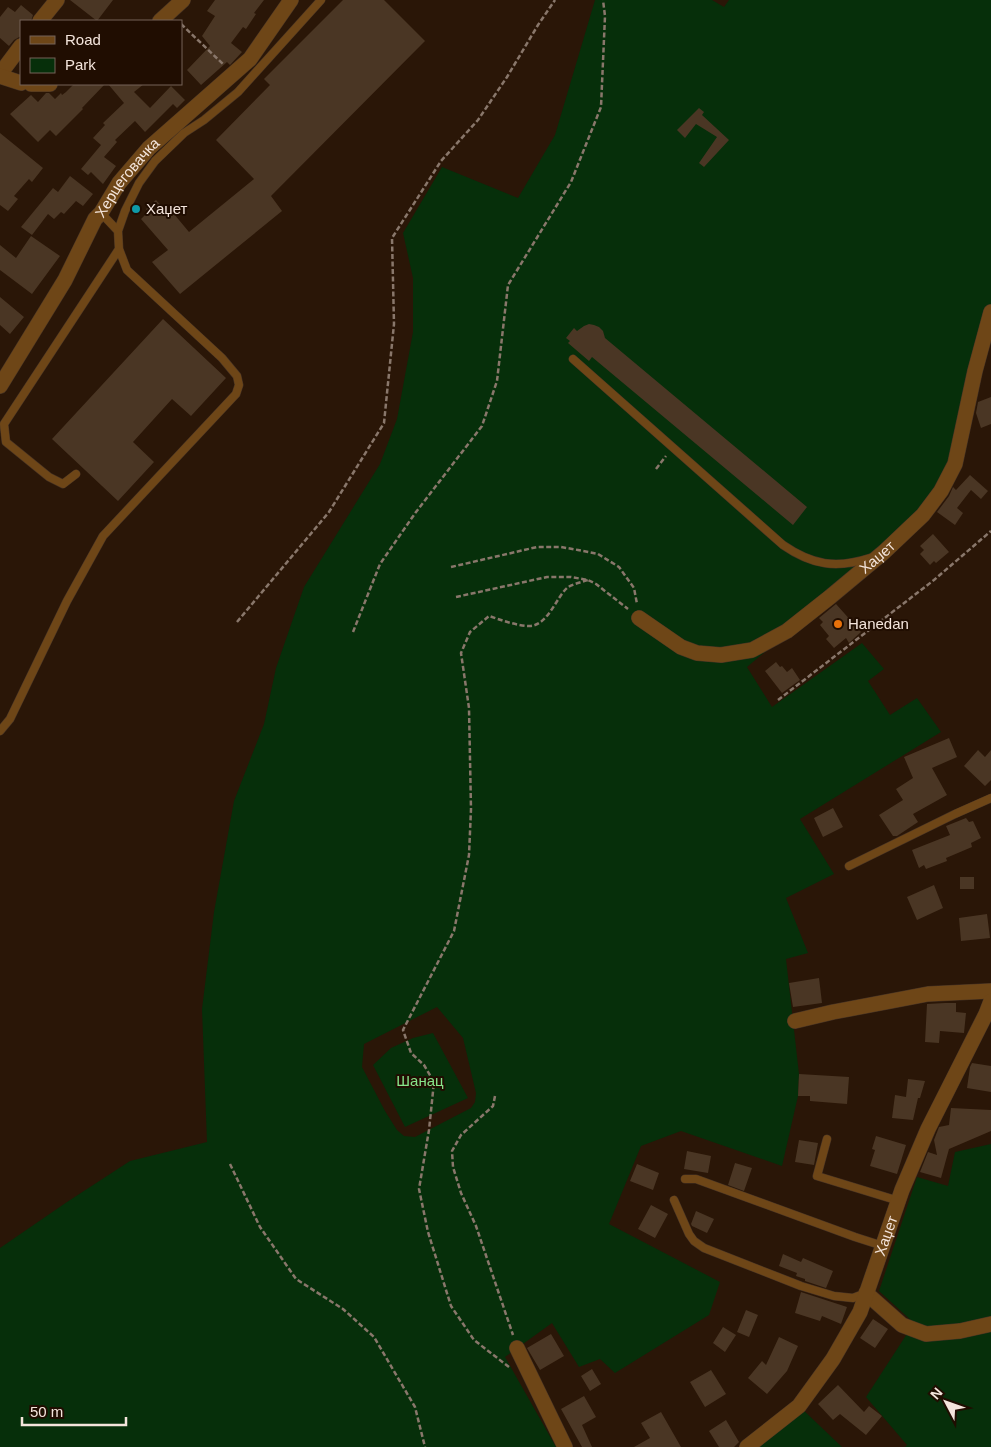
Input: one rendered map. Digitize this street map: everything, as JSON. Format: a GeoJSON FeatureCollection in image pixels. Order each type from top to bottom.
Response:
{"type":"FeatureCollection","features":[{"type":"Feature","properties":{"kind":"street"},"geometry":{"type":"LineString","coordinates":[[41,20],[57,0]]}},
{"type":"Feature","properties":{"kind":"street"},"geometry":{"type":"LineString","coordinates":[[161,20],[183,0]]}},
{"type":"Feature","properties":{"kind":"street","name":"Херцеговачка"},"geometry":{"type":"LineString","coordinates":[[0,386],[65,280],[95,220],[119,183],[149,148],[250,59],[291,0]]}},
{"type":"Feature","properties":{"kind":"street"},"geometry":{"type":"LineString","coordinates":[[20,47],[0,75],[20,83]]}},
{"type":"Feature","properties":{"kind":"street","name":"Хаџет"},"geometry":{"type":"LineString","coordinates":[[639,618],[682,647],[697,653],[721,655],[752,650],[787,631],[884,552],[924,515],[941,491],[955,464],[975,371],[991,312]]}},
{"type":"Feature","properties":{"kind":"street"},"geometry":{"type":"LineString","coordinates":[[794,1021],[928,994],[991,991]]}},
{"type":"Feature","properties":{"kind":"street","name":"Хаџет"},"geometry":{"type":"LineString","coordinates":[[747,1447],[799,1406],[833,1360],[860,1312],[899,1200],[928,1129],[991,1001]]}},
{"type":"Feature","properties":{"kind":"street"},"geometry":{"type":"LineString","coordinates":[[866,1293],[902,1325],[926,1334],[960,1331],[991,1324]]}},
{"type":"Feature","properties":{"kind":"street"},"geometry":{"type":"LineString","coordinates":[[517,1348],[564,1447]]}},
{"type":"Feature","properties":{"kind":"lane"},"geometry":{"type":"LineString","coordinates":[[0,731],[10,719],[67,601],[103,536],[236,394],[239,385],[237,376],[222,358],[127,270],[118,249],[118,232],[125,211],[139,183],[155,161],[184,134],[238,92],[321,0]]}},
{"type":"Feature","properties":{"kind":"lane"},"geometry":{"type":"LineString","coordinates":[[101,213],[118,232]]}},
{"type":"Feature","properties":{"kind":"lane"},"geometry":{"type":"LineString","coordinates":[[76,474],[63,484],[49,477],[6,442],[4,424],[118,249]]}},
{"type":"Feature","properties":{"kind":"lane"},"geometry":{"type":"LineString","coordinates":[[573,359],[795,554],[811,561],[836,564],[864,560],[884,552]]}},
{"type":"Feature","properties":{"kind":"lane"},"geometry":{"type":"LineString","coordinates":[[848,866],[991,798]]}},
{"type":"Feature","properties":{"kind":"lane"},"geometry":{"type":"LineString","coordinates":[[827,1139],[816,1176],[899,1200]]}},
{"type":"Feature","properties":{"kind":"lane"},"geometry":{"type":"LineString","coordinates":[[685,1179],[696,1179],[883,1246]]}},
{"type":"Feature","properties":{"kind":"lane"},"geometry":{"type":"LineString","coordinates":[[674,1200],[689,1234],[694,1241],[704,1248],[801,1286],[834,1296],[853,1298],[866,1293]]}},
{"type":"Feature","properties":{"kind":"path"},"geometry":{"type":"LineString","coordinates":[[237,622],[329,512],[384,423],[394,324],[392,238],[441,161],[478,120],[555,0]]}},
{"type":"Feature","properties":{"kind":"path"},"geometry":{"type":"LineString","coordinates":[[353,632],[380,564],[416,512],[482,426],[497,381],[508,285],[571,182],[601,107],[605,16],[603,0]]}},
{"type":"Feature","properties":{"kind":"path"},"geometry":{"type":"LineString","coordinates":[[182,25],[233,74]]}},
{"type":"Feature","properties":{"kind":"path"},"geometry":{"type":"LineString","coordinates":[[656,468],[669,453]]}},
{"type":"Feature","properties":{"kind":"path"},"geometry":{"type":"LineString","coordinates":[[778,700],[934,580],[991,531]]}},
{"type":"Feature","properties":{"kind":"path"},"geometry":{"type":"LineString","coordinates":[[451,567],[537,547],[561,547],[598,554],[619,567],[634,588],[639,618]]}},
{"type":"Feature","properties":{"kind":"path"},"geometry":{"type":"LineString","coordinates":[[456,596],[547,577],[571,577],[588,580],[596,584],[639,618]]}},
{"type":"Feature","properties":{"kind":"path"},"geometry":{"type":"LineString","coordinates":[[513,1370],[474,1340],[451,1306],[428,1232],[419,1189],[429,1130],[434,1082],[424,1065],[411,1053],[402,1030],[454,931],[469,855],[471,809],[468,708],[461,653],[470,632],[489,616],[532,626],[543,620],[568,586],[588,580]]}},
{"type":"Feature","properties":{"kind":"path"},"geometry":{"type":"LineString","coordinates":[[495,1096],[493,1106],[462,1134],[452,1150],[453,1167],[460,1193],[476,1226],[517,1348]]}},
{"type":"Feature","properties":{"kind":"path"},"geometry":{"type":"LineString","coordinates":[[230,1164],[260,1227],[296,1279],[343,1309],[374,1337],[415,1407],[425,1447]]}},
{"type":"Feature","properties":{"kind":"green space"},"geometry":{"type":"Polygon","coordinates":[[[595,0],[712,0],[724,7],[729,0],[991,0],[991,312],[955,464],[884,552],[747,667],[772,707],[862,643],[884,669],[868,681],[890,715],[917,698],[941,732],[800,819],[834,874],[786,898],[808,953],[786,959],[799,1074],[798,1096],[782,1166],[681,1131],[641,1146],[609,1224],[720,1282],[709,1315],[615,1373],[600,1359],[579,1367],[552,1323],[505,1357],[556,1447],[0,1447],[0,1248],[130,1161],[207,1142],[202,1009],[214,912],[234,801],[264,724],[276,668],[304,587],[380,464],[397,419],[413,332],[413,278],[403,233],[442,167],[518,198],[555,135],[595,0]],[[437,1007],[364,1044],[362,1067],[385,1111],[397,1130],[404,1136],[415,1137],[471,1108],[475,1102],[476,1093],[463,1038],[437,1007]]]}},
{"type":"Feature","properties":{"kind":"green space","name":"Шанац"},"geometry":{"type":"Polygon","coordinates":[[[433,1033],[468,1098],[405,1127],[373,1065],[391,1048],[413,1038],[433,1033]]]}},
{"type":"Feature","properties":{"kind":"green space"},"geometry":{"type":"Polygon","coordinates":[[[991,1144],[991,1447],[905,1447],[907,1445],[866,1397],[914,1323],[879,1291],[917,1177],[948,1186],[955,1152],[991,1144]]]}},
{"type":"Feature","properties":{"kind":"green space"},"geometry":{"type":"Polygon","coordinates":[[[799,1406],[842,1447],[747,1447],[799,1406]]]}},
{"type":"Feature","properties":{"kind":"building"},"geometry":{"type":"Polygon","coordinates":[[[70,0],[113,0],[98,20],[70,0]]]}},
{"type":"Feature","properties":{"kind":"building"},"geometry":{"type":"Polygon","coordinates":[[[215,0],[264,0],[254,13],[256,14],[246,29],[243,27],[231,43],[242,52],[230,65],[227,62],[201,85],[187,70],[210,46],[202,36],[215,16],[207,11],[215,0]]]}},
{"type":"Feature","properties":{"kind":"building"},"geometry":{"type":"Polygon","coordinates":[[[343,0],[384,0],[425,41],[271,196],[282,211],[180,294],[152,262],[168,250],[141,219],[148,212],[146,209],[156,200],[166,211],[169,208],[189,232],[254,179],[216,140],[270,85],[264,79],[343,0]]]}},
{"type":"Feature","properties":{"kind":"building"},"geometry":{"type":"Polygon","coordinates":[[[21,5],[33,15],[31,20],[20,20],[20,37],[9,46],[0,38],[0,17],[8,7],[15,12],[21,5]]]}},
{"type":"Feature","properties":{"kind":"building"},"geometry":{"type":"Polygon","coordinates":[[[73,85],[104,85],[56,136],[50,130],[38,142],[10,114],[31,95],[38,102],[46,93],[49,93],[55,99],[61,93],[62,95],[73,85]]]}},
{"type":"Feature","properties":{"kind":"building"},"geometry":{"type":"Polygon","coordinates":[[[109,85],[143,85],[134,92],[150,108],[171,86],[185,100],[177,108],[173,104],[145,132],[135,121],[115,140],[117,142],[104,157],[116,166],[103,184],[91,172],[88,175],[81,169],[101,145],[93,138],[105,125],[103,123],[124,103],[109,85]]]}},
{"type":"Feature","properties":{"kind":"building"},"geometry":{"type":"Polygon","coordinates":[[[699,108],[704,112],[702,115],[729,140],[704,167],[699,163],[717,137],[696,124],[685,138],[677,130],[699,108]]]}},
{"type":"Feature","properties":{"kind":"building"},"geometry":{"type":"Polygon","coordinates":[[[0,133],[43,168],[32,182],[29,179],[14,196],[18,199],[8,211],[0,205],[0,133]]]}},
{"type":"Feature","properties":{"kind":"building"},"geometry":{"type":"Polygon","coordinates":[[[70,176],[93,194],[83,206],[76,201],[64,214],[61,212],[54,219],[48,214],[32,235],[21,227],[53,188],[58,192],[70,176]]]}},
{"type":"Feature","properties":{"kind":"building"},"geometry":{"type":"Polygon","coordinates":[[[31,236],[60,256],[32,294],[0,270],[0,245],[16,258],[31,236]]]}},
{"type":"Feature","properties":{"kind":"building"},"geometry":{"type":"Polygon","coordinates":[[[0,297],[24,317],[10,334],[0,325],[0,297]]]}},
{"type":"Feature","properties":{"kind":"building"},"geometry":{"type":"Polygon","coordinates":[[[163,319],[226,378],[191,416],[172,399],[133,442],[154,462],[118,501],[52,439],[163,319]]]}},
{"type":"Feature","properties":{"kind":"building"},"geometry":{"type":"Polygon","coordinates":[[[589,324],[599,327],[603,331],[605,338],[807,507],[793,525],[592,357],[589,361],[568,343],[570,341],[566,338],[574,328],[577,331],[589,324]]]}},
{"type":"Feature","properties":{"kind":"building"},"geometry":{"type":"Polygon","coordinates":[[[991,397],[991,424],[981,428],[976,413],[978,402],[991,397]]]}},
{"type":"Feature","properties":{"kind":"building"},"geometry":{"type":"Polygon","coordinates":[[[970,475],[988,491],[981,499],[971,490],[957,508],[963,513],[955,525],[937,512],[953,487],[956,490],[970,475]]]}},
{"type":"Feature","properties":{"kind":"building"},"geometry":{"type":"Polygon","coordinates":[[[933,534],[949,552],[936,563],[934,561],[930,565],[920,554],[924,550],[920,546],[933,534]]]}},
{"type":"Feature","properties":{"kind":"building","name":"Hanedan"},"geometry":{"type":"Polygon","coordinates":[[[836,604],[861,632],[849,643],[846,638],[834,648],[826,639],[829,636],[820,625],[823,622],[819,618],[836,604]]]}},
{"type":"Feature","properties":{"kind":"building"},"geometry":{"type":"Polygon","coordinates":[[[776,662],[787,672],[792,668],[800,680],[782,693],[765,671],[776,662]]]}},
{"type":"Feature","properties":{"kind":"building"},"geometry":{"type":"Polygon","coordinates":[[[949,738],[957,757],[932,768],[947,795],[913,814],[918,822],[897,836],[893,836],[879,815],[903,800],[896,789],[913,778],[904,757],[949,738]]]}},
{"type":"Feature","properties":{"kind":"building"},"geometry":{"type":"Polygon","coordinates":[[[978,750],[985,757],[991,750],[991,780],[985,786],[964,766],[978,750]]]}},
{"type":"Feature","properties":{"kind":"building"},"geometry":{"type":"Polygon","coordinates":[[[833,808],[843,827],[823,837],[814,818],[833,808]]]}},
{"type":"Feature","properties":{"kind":"building"},"geometry":{"type":"Polygon","coordinates":[[[966,818],[969,822],[973,821],[981,838],[971,843],[972,847],[946,858],[947,861],[926,869],[924,865],[919,868],[912,850],[950,835],[946,826],[966,818]]]}},
{"type":"Feature","properties":{"kind":"building"},"geometry":{"type":"Polygon","coordinates":[[[960,877],[974,877],[974,889],[960,889],[960,877]]]}},
{"type":"Feature","properties":{"kind":"building"},"geometry":{"type":"Polygon","coordinates":[[[934,885],[943,908],[917,920],[907,897],[934,885]]]}},
{"type":"Feature","properties":{"kind":"building"},"geometry":{"type":"Polygon","coordinates":[[[987,914],[990,938],[961,941],[959,918],[987,914]]]}},
{"type":"Feature","properties":{"kind":"building"},"geometry":{"type":"Polygon","coordinates":[[[819,978],[822,1003],[793,1007],[789,983],[819,978]]]}},
{"type":"Feature","properties":{"kind":"building"},"geometry":{"type":"Polygon","coordinates":[[[956,1003],[956,1012],[966,1013],[964,1033],[940,1031],[939,1043],[925,1042],[927,1004],[956,1003]]]}},
{"type":"Feature","properties":{"kind":"building"},"geometry":{"type":"Polygon","coordinates":[[[972,1063],[991,1066],[991,1092],[967,1088],[972,1063]]]}},
{"type":"Feature","properties":{"kind":"building"},"geometry":{"type":"Polygon","coordinates":[[[799,1074],[849,1077],[847,1104],[810,1101],[810,1096],[798,1096],[799,1074]]]}},
{"type":"Feature","properties":{"kind":"building"},"geometry":{"type":"Polygon","coordinates":[[[908,1079],[925,1081],[920,1098],[918,1098],[913,1120],[892,1118],[895,1095],[906,1097],[908,1079]]]}},
{"type":"Feature","properties":{"kind":"building"},"geometry":{"type":"Polygon","coordinates":[[[951,1108],[991,1110],[991,1131],[949,1149],[941,1178],[920,1172],[928,1152],[937,1155],[934,1140],[939,1127],[949,1125],[951,1108]]]}},
{"type":"Feature","properties":{"kind":"building"},"geometry":{"type":"Polygon","coordinates":[[[876,1136],[906,1145],[897,1174],[870,1166],[875,1150],[872,1149],[876,1136]]]}},
{"type":"Feature","properties":{"kind":"building"},"geometry":{"type":"Polygon","coordinates":[[[799,1140],[818,1143],[814,1165],[795,1162],[799,1140]]]}},
{"type":"Feature","properties":{"kind":"building"},"geometry":{"type":"Polygon","coordinates":[[[687,1151],[711,1156],[708,1173],[684,1169],[687,1151]]]}},
{"type":"Feature","properties":{"kind":"building"},"geometry":{"type":"Polygon","coordinates":[[[735,1163],[752,1168],[744,1191],[728,1185],[735,1163]]]}},
{"type":"Feature","properties":{"kind":"building"},"geometry":{"type":"Polygon","coordinates":[[[637,1164],[659,1173],[653,1190],[630,1181],[637,1164]]]}},
{"type":"Feature","properties":{"kind":"building"},"geometry":{"type":"Polygon","coordinates":[[[651,1205],[668,1214],[655,1238],[638,1229],[651,1205]]]}},
{"type":"Feature","properties":{"kind":"building"},"geometry":{"type":"Polygon","coordinates":[[[696,1211],[714,1219],[707,1233],[691,1224],[696,1211]]]}},
{"type":"Feature","properties":{"kind":"building"},"geometry":{"type":"Polygon","coordinates":[[[783,1254],[801,1262],[803,1258],[833,1271],[826,1288],[805,1281],[805,1279],[796,1276],[797,1273],[779,1266],[783,1254]]]}},
{"type":"Feature","properties":{"kind":"building"},"geometry":{"type":"Polygon","coordinates":[[[801,1292],[847,1307],[841,1324],[822,1316],[820,1321],[795,1313],[801,1292]]]}},
{"type":"Feature","properties":{"kind":"building"},"geometry":{"type":"Polygon","coordinates":[[[746,1310],[758,1315],[749,1337],[737,1332],[746,1310]]]}},
{"type":"Feature","properties":{"kind":"building"},"geometry":{"type":"Polygon","coordinates":[[[873,1319],[888,1329],[875,1348],[860,1338],[873,1319]]]}},
{"type":"Feature","properties":{"kind":"building"},"geometry":{"type":"Polygon","coordinates":[[[723,1327],[736,1335],[725,1352],[713,1343],[723,1327]]]}},
{"type":"Feature","properties":{"kind":"building"},"geometry":{"type":"Polygon","coordinates":[[[551,1334],[564,1356],[540,1370],[527,1348],[551,1334]]]}},
{"type":"Feature","properties":{"kind":"building"},"geometry":{"type":"Polygon","coordinates":[[[779,1337],[798,1346],[787,1371],[767,1394],[748,1378],[762,1361],[766,1365],[779,1337]]]}},
{"type":"Feature","properties":{"kind":"building"},"geometry":{"type":"Polygon","coordinates":[[[592,1369],[601,1384],[590,1391],[581,1376],[592,1369]]]}},
{"type":"Feature","properties":{"kind":"building"},"geometry":{"type":"Polygon","coordinates":[[[711,1370],[726,1394],[705,1407],[690,1382],[711,1370]]]}},
{"type":"Feature","properties":{"kind":"building"},"geometry":{"type":"Polygon","coordinates":[[[838,1385],[864,1412],[869,1406],[882,1416],[866,1435],[840,1414],[833,1420],[818,1404],[838,1385]]]}},
{"type":"Feature","properties":{"kind":"building"},"geometry":{"type":"Polygon","coordinates":[[[584,1396],[596,1417],[582,1425],[592,1447],[582,1447],[561,1409],[584,1396]]]}},
{"type":"Feature","properties":{"kind":"building"},"geometry":{"type":"Polygon","coordinates":[[[661,1412],[681,1447],[634,1447],[650,1438],[641,1423],[661,1412]]]}},
{"type":"Feature","properties":{"kind":"building"},"geometry":{"type":"Polygon","coordinates":[[[726,1420],[739,1442],[734,1447],[719,1447],[709,1431],[726,1420]]]}},
{"type":"Feature","properties":{"kind":"place","name":"Хаџет"},"geometry":{"type":"Point","coordinates":[136,209]}},
{"type":"Feature","properties":{"kind":"place","name":"Hanedan"},"geometry":{"type":"Point","coordinates":[838,624]}}]}
